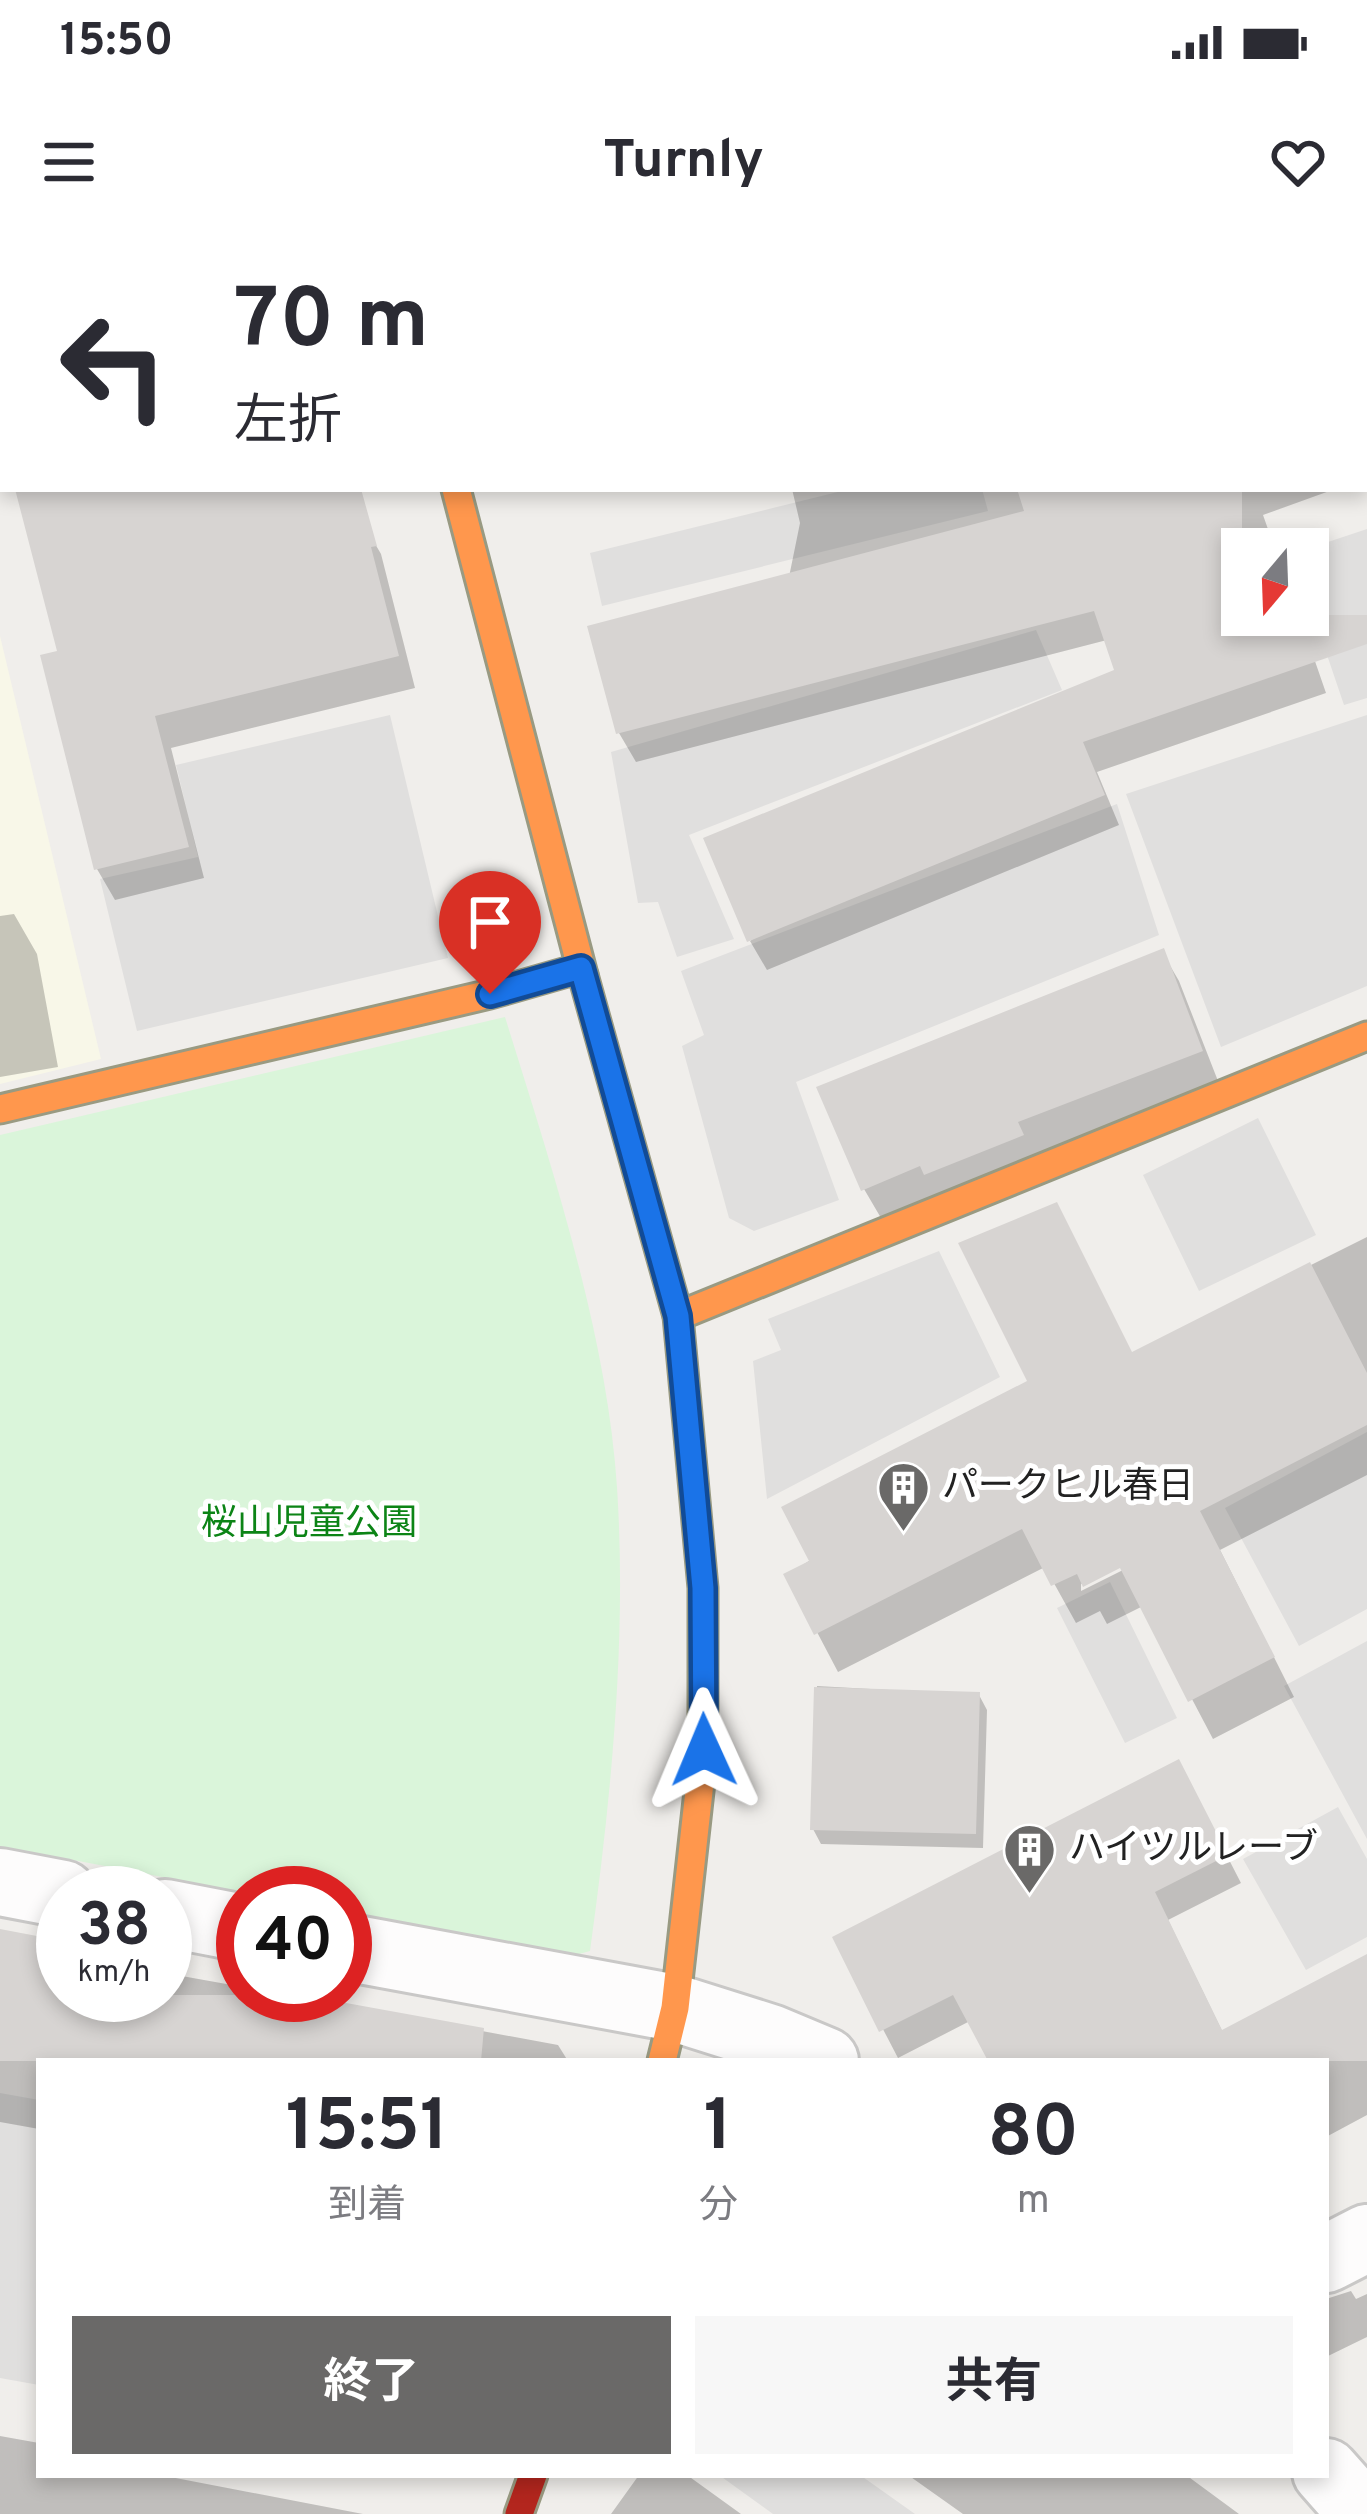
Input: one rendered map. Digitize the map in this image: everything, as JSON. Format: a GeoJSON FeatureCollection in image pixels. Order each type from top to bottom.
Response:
{"type":"FeatureCollection","features":[{"type":"Feature","properties":{"kind":"street"},"geometry":{"type":"LineString","coordinates":[[457,492],[678,1316],[703,1588],[704,1750],[669,2035]]}},
{"type":"Feature","properties":{"kind":"street"},"geometry":{"type":"LineString","coordinates":[[0,1109],[490,994],[581,968]]}},
{"type":"Feature","properties":{"kind":"street"},"geometry":{"type":"LineString","coordinates":[[678,1316],[1367,1036]]}},
{"type":"Feature","properties":{"kind":"street"},"geometry":{"type":"LineString","coordinates":[[0,1882],[36,1889]]}},
{"type":"Feature","properties":{"kind":"street"},"geometry":{"type":"LineString","coordinates":[[372,1954],[669,2035],[770,2038],[818,2058]]}},
{"type":"Feature","properties":{"kind":"street"},"geometry":{"type":"LineString","coordinates":[[1329,2257],[1367,2238]]}},
{"type":"Feature","properties":{"kind":"street"},"geometry":{"type":"LineString","coordinates":[[1329,2475],[1363,2514]]}},
{"type":"Feature","properties":{"kind":"street"},"geometry":{"type":"LineString","coordinates":[[519,2514],[532,2478]]}},
{"type":"Feature","properties":{"kind":"shaded area"},"geometry":{"type":"Polygon","coordinates":[[[838,492],[983,492],[988,511],[602,606],[590,553],[838,492]]]}},
{"type":"Feature","properties":{"kind":"shaded area"},"geometry":{"type":"Polygon","coordinates":[[[1367,529],[1367,698],[1344,705],[1321,636],[1329,636],[1329,542],[1367,529]]]}},
{"type":"Feature","properties":{"kind":"shaded area"},"geometry":{"type":"Polygon","coordinates":[[[1036,630],[1062,690],[689,835],[734,939],[677,957],[658,902],[638,903],[611,752],[1036,630]]]}},
{"type":"Feature","properties":{"kind":"shaded area"},"geometry":{"type":"Polygon","coordinates":[[[0,636],[101,1059],[0,1084],[0,636]]]}},
{"type":"Feature","properties":{"kind":"shaded area"},"geometry":{"type":"Polygon","coordinates":[[[390,715],[448,958],[137,1031],[100,879],[198,857],[176,765],[390,715]]]}},
{"type":"Feature","properties":{"kind":"shaded area"},"geometry":{"type":"Polygon","coordinates":[[[1367,715],[1367,986],[1221,1047],[1126,794],[1367,715]]]}},
{"type":"Feature","properties":{"kind":"shaded area"},"geometry":{"type":"Polygon","coordinates":[[[1117,804],[1159,935],[796,1082],[839,1200],[754,1231],[729,1218],[682,1046],[704,1035],[681,971],[1117,804]]]}},
{"type":"Feature","properties":{"kind":"shaded area"},"geometry":{"type":"Polygon","coordinates":[[[1258,1118],[1316,1235],[1199,1291],[1143,1175],[1258,1118]]]}},
{"type":"Feature","properties":{"kind":"shaded area"},"geometry":{"type":"Polygon","coordinates":[[[939,1251],[1000,1377],[767,1499],[753,1361],[781,1350],[768,1319],[939,1251]]]}},
{"type":"Feature","properties":{"kind":"shaded area"},"geometry":{"type":"Polygon","coordinates":[[[1367,1432],[1367,1609],[1299,1646],[1225,1508],[1367,1432]]]}},
{"type":"Feature","properties":{"kind":"shaded area"},"geometry":{"type":"Polygon","coordinates":[[[1110,1582],[1177,1718],[1125,1743],[1057,1608],[1110,1582]]]}},
{"type":"Feature","properties":{"kind":"shaded area"},"geometry":{"type":"Polygon","coordinates":[[[1367,1641],[1367,1839],[1284,1686],[1367,1641]]]}},
{"type":"Feature","properties":{"kind":"shaded area"},"geometry":{"type":"Polygon","coordinates":[[[1338,1807],[1367,1859],[1367,1937],[1306,1970],[1243,1859],[1338,1807]]]}},
{"type":"Feature","properties":{"kind":"shaded area"},"geometry":{"type":"Polygon","coordinates":[[[0,2093],[36,2099],[36,2384],[0,2378],[0,2093]]]}},
{"type":"Feature","properties":{"kind":"shaded area"},"geometry":{"type":"Polygon","coordinates":[[[723,2478],[864,2478],[915,2514],[773,2514],[723,2478]]]}},
{"type":"Feature","properties":{"kind":"green space","name":"桜山児童公園"},"geometry":{"type":"Polygon","coordinates":[[[505,1017],[589,1310],[602,1369],[617,1487],[620,1603],[615,1720],[590,1951],[572,1956],[372,1917],[372,1866],[216,1866],[216,1887],[192,1883],[192,1866],[105,1866],[0,1846],[0,1135],[505,1017]]]}},
{"type":"Feature","properties":{"kind":"building"},"geometry":{"type":"Polygon","coordinates":[[[16,492],[362,492],[399,656],[155,716],[189,847],[94,870],[40,655],[57,651],[16,492]]]}},
{"type":"Feature","properties":{"kind":"building"},"geometry":{"type":"Polygon","coordinates":[[[1018,492],[1242,492],[1242,528],[1221,528],[1221,636],[1329,636],[1329,615],[1367,615],[1367,644],[1083,742],[1105,795],[747,942],[703,838],[1114,670],[1094,611],[616,734],[587,626],[1024,511],[1018,492]]]}},
{"type":"Feature","properties":{"kind":"building"},"geometry":{"type":"Polygon","coordinates":[[[1164,948],[1203,1051],[1018,1122],[1024,1135],[924,1175],[920,1166],[861,1191],[816,1087],[1164,948]]]}},
{"type":"Feature","properties":{"kind":"building"},"geometry":{"type":"Polygon","coordinates":[[[1057,1202],[1132,1352],[1310,1262],[1367,1373],[1367,1425],[1200,1511],[1275,1657],[1188,1702],[1120,1568],[1083,1587],[1077,1574],[1051,1586],[1022,1529],[814,1635],[783,1574],[809,1561],[781,1507],[1027,1381],[958,1243],[1057,1202]]]}},
{"type":"Feature","properties":{"kind":"building"},"geometry":{"type":"Polygon","coordinates":[[[814,1687],[980,1692],[976,1834],[810,1830],[814,1687]]]}},
{"type":"Feature","properties":{"kind":"building"},"geometry":{"type":"Polygon","coordinates":[[[1179,1759],[1228,1855],[1155,1892],[1222,2030],[1367,1954],[1367,2061],[986,2058],[953,1995],[879,2032],[832,1937],[1179,1759]]]}},
{"type":"Feature","properties":{"kind":"building"},"geometry":{"type":"Polygon","coordinates":[[[0,1929],[36,1936],[36,2022],[192,2022],[192,1995],[216,1995],[216,2022],[372,2022],[372,2008],[484,2028],[481,2058],[0,2061],[0,1929]]]}},
{"type":"Feature","properties":{"kind":"traffic: fast"},"geometry":{"type":"LineString","coordinates":[[583,975],[678,1316],[703,1588],[703,1755]]}},
{"type":"Feature","properties":{"kind":"traffic: slow"},"geometry":{"type":"LineString","coordinates":[[457,492],[583,975]]}},
{"type":"Feature","properties":{"kind":"traffic: slow"},"geometry":{"type":"LineString","coordinates":[[0,1109],[490,994],[581,968]]}},
{"type":"Feature","properties":{"kind":"traffic: slow"},"geometry":{"type":"LineString","coordinates":[[678,1316],[1367,1036]]}},
{"type":"Feature","properties":{"kind":"traffic: slow"},"geometry":{"type":"LineString","coordinates":[[663,2058],[675,2008],[703,1755]]}},
{"type":"Feature","properties":{"kind":"traffic: jam"},"geometry":{"type":"LineString","coordinates":[[519,2514],[532,2478]]}},
{"type":"Feature","properties":{"kind":"place","name":"パークヒル春日"},"geometry":{"type":"Point","coordinates":[903,1534]}},
{"type":"Feature","properties":{"kind":"place","name":"ハイツルレーブ"},"geometry":{"type":"Point","coordinates":[1030,1896]}},
{"type":"Feature","properties":{"kind":"route"},"geometry":{"type":"LineString","coordinates":[[490,994],[581,968],[678,1316],[703,1588],[704,1750]]}}]}
